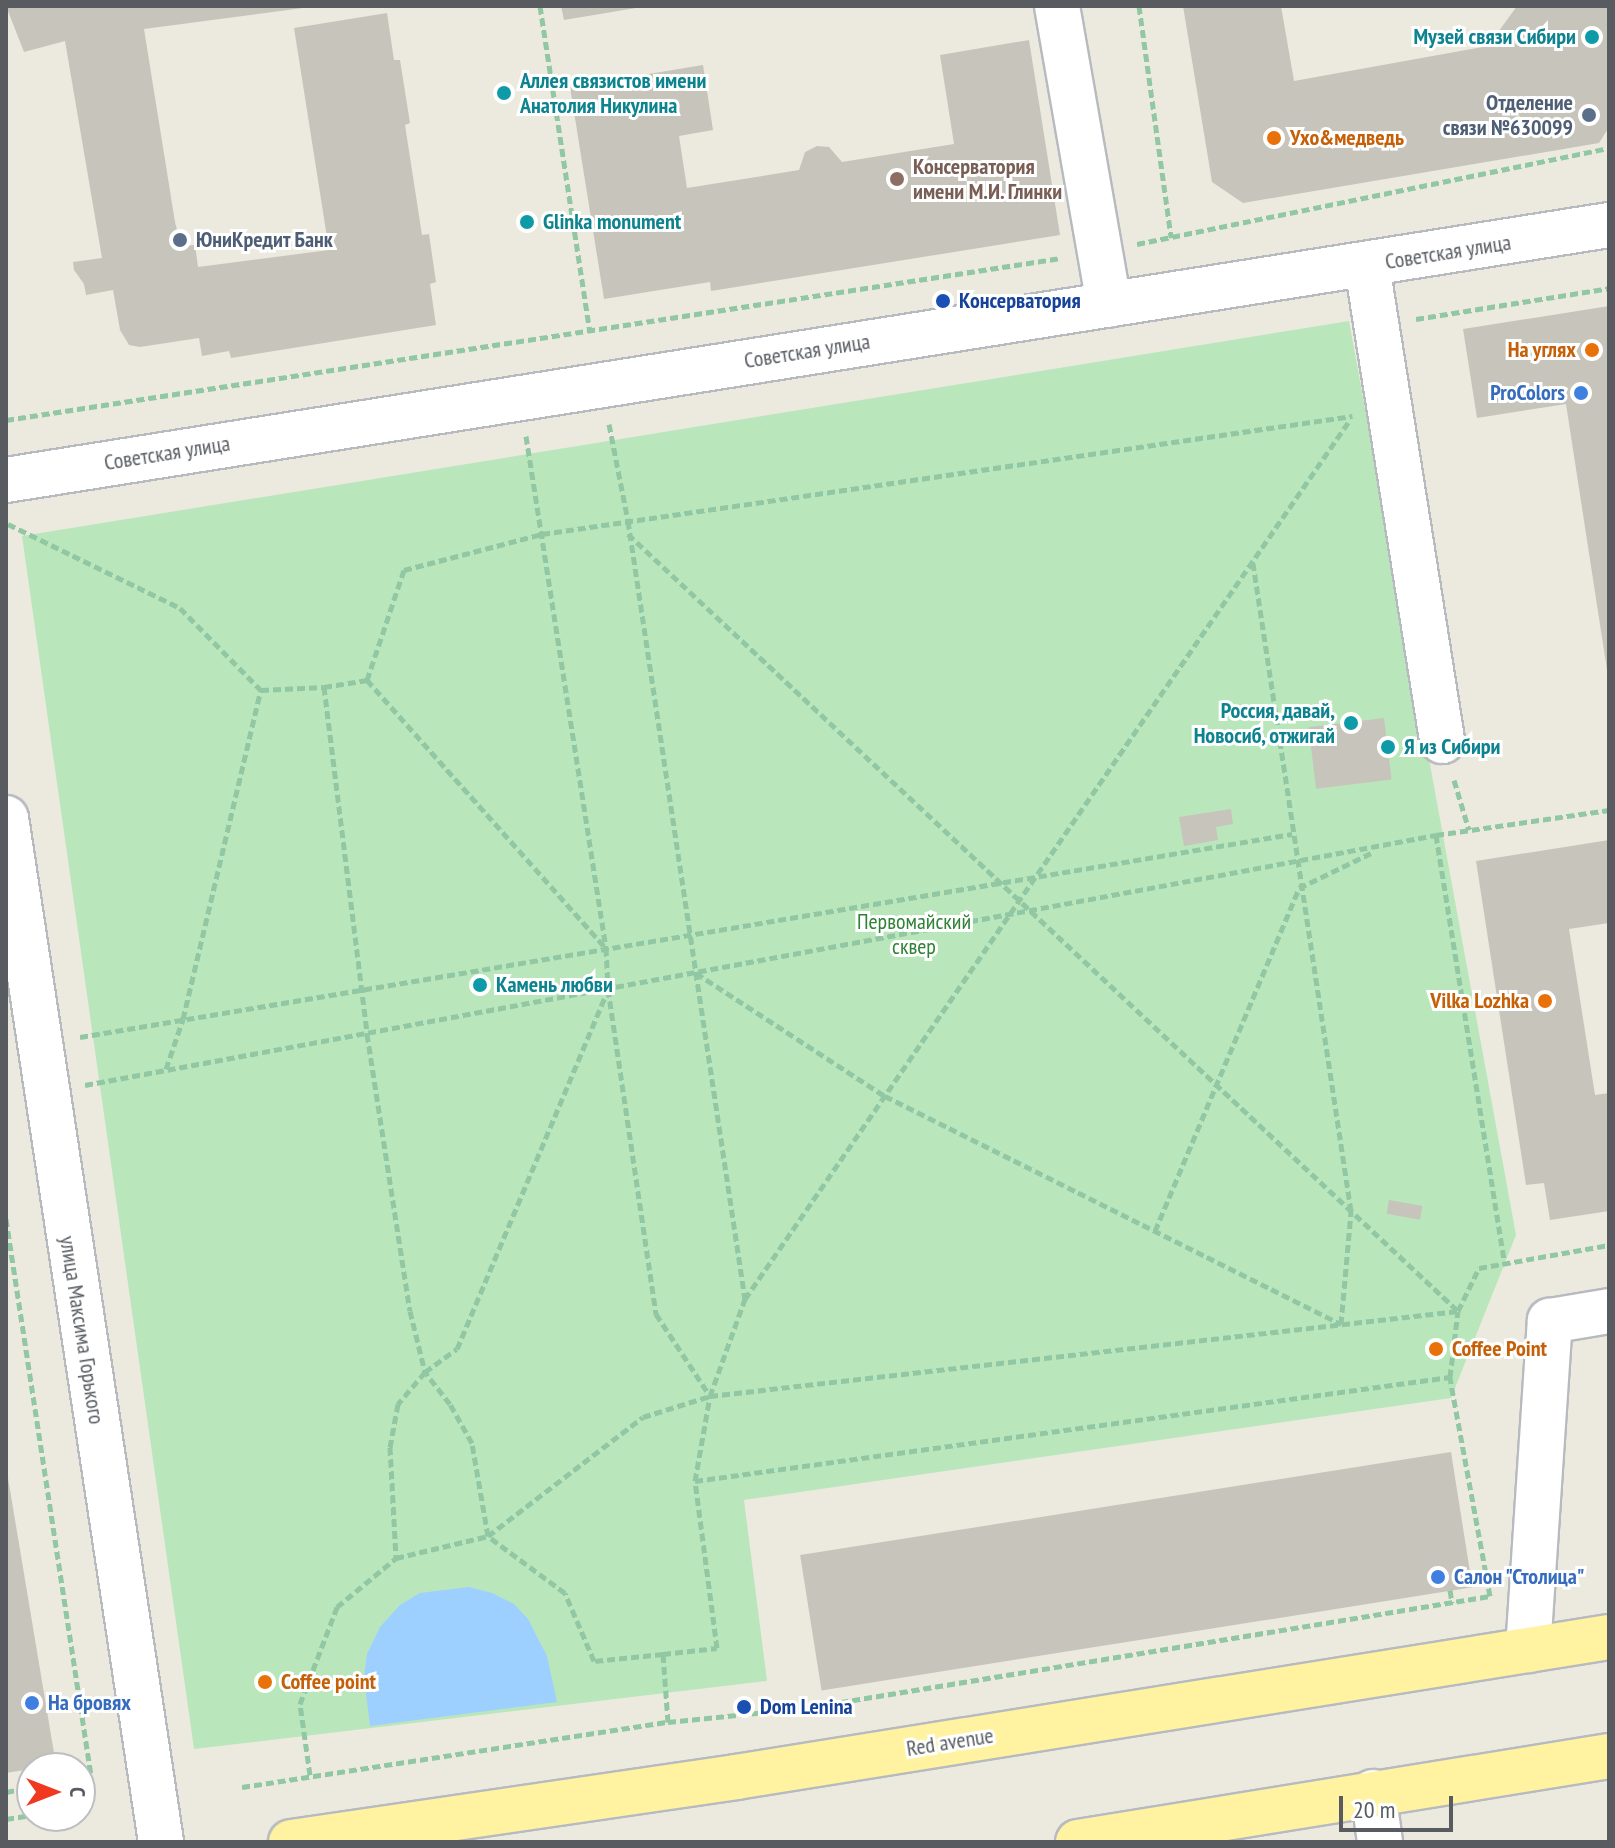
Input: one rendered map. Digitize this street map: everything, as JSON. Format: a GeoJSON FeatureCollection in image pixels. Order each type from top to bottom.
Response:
{"type":"FeatureCollection","features":[{"type":"Feature","properties":{"kind":"main road","name":"Red avenue"},"geometry":{"type":"LineString","coordinates":[[291,1842],[721,1779],[1609,1637]]}},
{"type":"Feature","properties":{"kind":"main road"},"geometry":{"type":"LineString","coordinates":[[1078,1842],[1609,1756]]}},
{"type":"Feature","properties":{"kind":"street"},"geometry":{"type":"LineString","coordinates":[[1057,6],[1109,304]]}},
{"type":"Feature","properties":{"kind":"street","name":"Советская улица"},"geometry":{"type":"LineString","coordinates":[[6,480],[1109,304],[1367,266],[1609,225]]}},
{"type":"Feature","properties":{"kind":"street"},"geometry":{"type":"LineString","coordinates":[[1367,266],[1442,741]]}},
{"type":"Feature","properties":{"kind":"street","name":"улица Максима Горького"},"geometry":{"type":"LineString","coordinates":[[6,818],[45,1092],[161,1842]]}},
{"type":"Feature","properties":{"kind":"street"},"geometry":{"type":"LineString","coordinates":[[1528,1650],[1550,1321],[1609,1311]]}},
{"type":"Feature","properties":{"kind":"street"},"geometry":{"type":"LineString","coordinates":[[1373,1792],[1380,1842]]}},
{"type":"Feature","properties":{"kind":"path"},"geometry":{"type":"LineString","coordinates":[[540,6],[590,332]]}},
{"type":"Feature","properties":{"kind":"path"},"geometry":{"type":"LineString","coordinates":[[1139,6],[1171,238]]}},
{"type":"Feature","properties":{"kind":"path"},"geometry":{"type":"LineString","coordinates":[[6,420],[1102,251],[1609,148]]}},
{"type":"Feature","properties":{"kind":"path"},"geometry":{"type":"LineString","coordinates":[[324,687],[367,1034],[410,1311],[425,1372],[450,1404],[472,1443],[488,1536],[565,1593],[594,1661],[717,1648],[695,1481],[710,1396],[745,1299],[1353,415],[1384,379]]}},
{"type":"Feature","properties":{"kind":"path"},"geometry":{"type":"LineString","coordinates":[[367,680],[404,570],[542,534],[1353,415]]}},
{"type":"Feature","properties":{"kind":"path"},"geometry":{"type":"LineString","coordinates":[[609,423],[628,521],[745,1299]]}},
{"type":"Feature","properties":{"kind":"path"},"geometry":{"type":"LineString","coordinates":[[526,435],[606,948],[608,989],[656,1314],[710,1396]]}},
{"type":"Feature","properties":{"kind":"path"},"geometry":{"type":"LineString","coordinates":[[8,524],[180,608],[261,690],[324,687],[367,680]]}},
{"type":"Feature","properties":{"kind":"path"},"geometry":{"type":"LineString","coordinates":[[628,534],[1458,1311]]}},
{"type":"Feature","properties":{"kind":"path"},"geometry":{"type":"LineString","coordinates":[[1252,562],[1299,888],[1351,1211],[1341,1324]]}},
{"type":"Feature","properties":{"kind":"path"},"geometry":{"type":"LineString","coordinates":[[367,680],[606,948]]}},
{"type":"Feature","properties":{"kind":"path"},"geometry":{"type":"LineString","coordinates":[[166,1070],[183,1019],[261,690]]}},
{"type":"Feature","properties":{"kind":"path"},"geometry":{"type":"LineString","coordinates":[[1442,741],[1469,830]]}},
{"type":"Feature","properties":{"kind":"path"},"geometry":{"type":"LineString","coordinates":[[45,1092],[1382,848],[1436,835],[1609,810]]}},
{"type":"Feature","properties":{"kind":"path"},"geometry":{"type":"LineString","coordinates":[[39,1043],[1292,834]]}},
{"type":"Feature","properties":{"kind":"path"},"geometry":{"type":"LineString","coordinates":[[1436,835],[1505,1264]]}},
{"type":"Feature","properties":{"kind":"path"},"geometry":{"type":"LineString","coordinates":[[1155,1231],[1214,1083],[1299,888],[1382,848]]}},
{"type":"Feature","properties":{"kind":"path"},"geometry":{"type":"LineString","coordinates":[[696,973],[885,1096],[1341,1324]]}},
{"type":"Feature","properties":{"kind":"path"},"geometry":{"type":"LineString","coordinates":[[396,1558],[390,1447],[398,1404],[425,1372],[457,1349],[608,989]]}},
{"type":"Feature","properties":{"kind":"path"},"geometry":{"type":"LineString","coordinates":[[6,1219],[87,1752]]}},
{"type":"Feature","properties":{"kind":"path"},"geometry":{"type":"LineString","coordinates":[[242,1787],[668,1722],[805,1708],[1490,1596],[1450,1377],[1458,1311],[1479,1268],[1609,1245]]}},
{"type":"Feature","properties":{"kind":"path"},"geometry":{"type":"LineString","coordinates":[[310,1775],[300,1704],[337,1607],[396,1558],[488,1536],[643,1417],[710,1396],[1458,1311]]}},
{"type":"Feature","properties":{"kind":"path"},"geometry":{"type":"LineString","coordinates":[[695,1481],[1450,1377]]}},
{"type":"Feature","properties":{"kind":"path"},"geometry":{"type":"LineString","coordinates":[[1450,1590],[1452,1603]]}},
{"type":"Feature","properties":{"kind":"path"},"geometry":{"type":"LineString","coordinates":[[663,1654],[668,1722]]}},
{"type":"Feature","properties":{"kind":"green space","name":"Первомайский сквер"},"geometry":{"type":"Polygon","coordinates":[[[1349,321],[1516,1235],[1451,1398],[744,1500],[767,1681],[194,1749],[22,536],[1349,321]]]}},
{"type":"Feature","properties":{"kind":"water"},"geometry":{"type":"Polygon","coordinates":[[[469,1587],[492,1593],[514,1604],[528,1619],[547,1656],[557,1702],[370,1726],[364,1677],[367,1654],[380,1627],[400,1605],[420,1593],[469,1587]]]}},
{"type":"Feature","properties":{"kind":"building"},"geometry":{"type":"Polygon","coordinates":[[[6,6],[318,6],[144,29],[175,222],[181,246],[195,245],[198,267],[329,250],[294,28],[387,13],[394,60],[400,60],[410,123],[405,125],[422,235],[429,234],[436,282],[430,284],[436,325],[231,358],[229,351],[202,356],[199,338],[140,347],[129,345],[120,330],[113,290],[86,295],[84,284],[74,270],[73,262],[102,258],[65,41],[24,52],[6,6]]]}},
{"type":"Feature","properties":{"kind":"building"},"geometry":{"type":"Polygon","coordinates":[[[561,6],[636,6],[636,8],[564,20],[561,6]]]}},
{"type":"Feature","properties":{"kind":"building"},"geometry":{"type":"Polygon","coordinates":[[[1183,6],[1281,6],[1294,81],[1488,46],[1517,6],[1608,6],[1609,127],[1599,143],[1243,203],[1212,182],[1183,6]]]}},
{"type":"Feature","properties":{"kind":"building","name":"Консерватория имени М.И. Глинки"},"geometry":{"type":"Polygon","coordinates":[[[1029,40],[1060,235],[711,291],[710,282],[604,299],[570,87],[703,65],[713,130],[679,136],[687,188],[799,170],[805,152],[817,146],[829,147],[842,162],[954,144],[940,55],[1029,40]]]}},
{"type":"Feature","properties":{"kind":"building"},"geometry":{"type":"Polygon","coordinates":[[[1609,306],[1607,670],[1566,404],[1477,418],[1463,329],[1609,306]]]}},
{"type":"Feature","properties":{"kind":"building"},"geometry":{"type":"Polygon","coordinates":[[[1384,718],[1392,780],[1316,789],[1309,727],[1384,718]]]}},
{"type":"Feature","properties":{"kind":"building"},"geometry":{"type":"Polygon","coordinates":[[[1231,809],[1233,824],[1216,827],[1218,840],[1184,846],[1179,817],[1231,809]]]}},
{"type":"Feature","properties":{"kind":"building"},"geometry":{"type":"Polygon","coordinates":[[[1609,840],[1609,923],[1569,929],[1595,1095],[1609,1093],[1609,1211],[1550,1220],[1544,1183],[1526,1185],[1476,861],[1609,840]]]}},
{"type":"Feature","properties":{"kind":"building"},"geometry":{"type":"Polygon","coordinates":[[[1389,1200],[1422,1206],[1420,1220],[1387,1214],[1389,1200]]]}},
{"type":"Feature","properties":{"kind":"building"},"geometry":{"type":"Polygon","coordinates":[[[1451,1452],[1472,1587],[822,1690],[800,1555],[1451,1452]]]}},
{"type":"Feature","properties":{"kind":"building"},"geometry":{"type":"Polygon","coordinates":[[[6,1466],[54,1752],[16,1752],[16,1771],[6,1773],[6,1466]]]}},
{"type":"Feature","properties":{"kind":"place","name":"Музей связи Сибири"},"geometry":{"type":"Point","coordinates":[1592,37]}},
{"type":"Feature","properties":{"kind":"place","name":"Аллея связистов имени Анатолия Никулина"},"geometry":{"type":"Point","coordinates":[504,93]}},
{"type":"Feature","properties":{"kind":"place","name":"Отделение связи №630099"},"geometry":{"type":"Point","coordinates":[1589,115]}},
{"type":"Feature","properties":{"kind":"place","name":"Ухо&медведь"},"geometry":{"type":"Point","coordinates":[1274,138]}},
{"type":"Feature","properties":{"kind":"place","name":"Консерватория имени М.И. Глинки"},"geometry":{"type":"Point","coordinates":[897,179]}},
{"type":"Feature","properties":{"kind":"place","name":"Glinka monument"},"geometry":{"type":"Point","coordinates":[527,222]}},
{"type":"Feature","properties":{"kind":"place","name":"ЮниКредит Банк"},"geometry":{"type":"Point","coordinates":[180,240]}},
{"type":"Feature","properties":{"kind":"place","name":"Консерватория"},"geometry":{"type":"Point","coordinates":[943,301]}},
{"type":"Feature","properties":{"kind":"place","name":"На углях"},"geometry":{"type":"Point","coordinates":[1592,350]}},
{"type":"Feature","properties":{"kind":"place","name":"ProColors"},"geometry":{"type":"Point","coordinates":[1581,393]}},
{"type":"Feature","properties":{"kind":"place","name":"Россия, давай, Новосиб, отжигай"},"geometry":{"type":"Point","coordinates":[1351,723]}},
{"type":"Feature","properties":{"kind":"place","name":"Я из Сибири"},"geometry":{"type":"Point","coordinates":[1388,747]}},
{"type":"Feature","properties":{"kind":"place","name":"Камень любви"},"geometry":{"type":"Point","coordinates":[480,985]}},
{"type":"Feature","properties":{"kind":"place","name":"Vilka Lozhka"},"geometry":{"type":"Point","coordinates":[1545,1001]}},
{"type":"Feature","properties":{"kind":"place","name":"Coffee Point"},"geometry":{"type":"Point","coordinates":[1436,1349]}},
{"type":"Feature","properties":{"kind":"place","name":"Салон \"Столица\""},"geometry":{"type":"Point","coordinates":[1438,1577]}},
{"type":"Feature","properties":{"kind":"place","name":"Coffee point"},"geometry":{"type":"Point","coordinates":[265,1682]}},
{"type":"Feature","properties":{"kind":"place","name":"На бровях"},"geometry":{"type":"Point","coordinates":[32,1703]}},
{"type":"Feature","properties":{"kind":"place","name":"Dom Lenina"},"geometry":{"type":"Point","coordinates":[744,1707]}}]}
